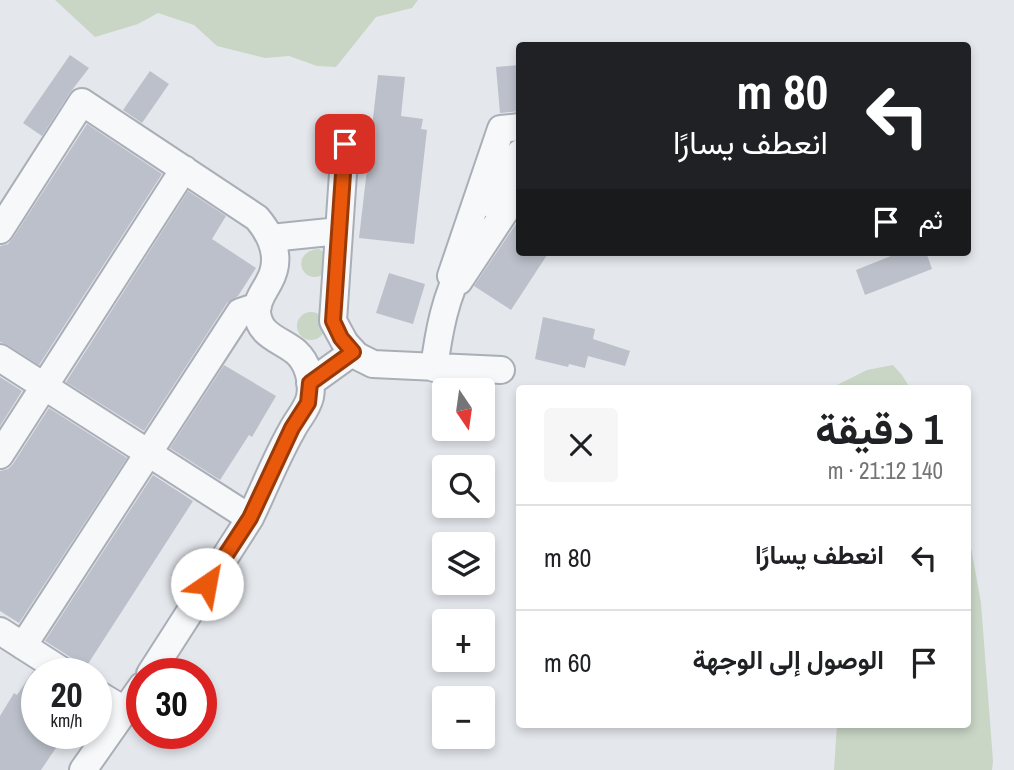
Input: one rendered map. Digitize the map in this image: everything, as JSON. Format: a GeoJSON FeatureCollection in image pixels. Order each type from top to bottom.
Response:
{"type":"FeatureCollection","features":[{"type":"Feature","properties":{"kind":"street"},"geometry":{"type":"LineString","coordinates":[[0,230],[82,102],[251,212],[271,238],[275,264],[269,284],[259,299],[257,314],[263,329],[274,340],[299,355],[309,373],[308,403],[292,428],[250,518],[160,658]]}},
{"type":"Feature","properties":{"kind":"street"},"geometry":{"type":"LineString","coordinates":[[516,127],[501,129],[451,276],[458,281],[516,195]]}},
{"type":"Feature","properties":{"kind":"street"},"geometry":{"type":"LineString","coordinates":[[345,144],[333,321],[341,338],[353,352],[378,366],[501,370]]}},
{"type":"Feature","properties":{"kind":"street"},"geometry":{"type":"LineString","coordinates":[[434,368],[440,323],[455,278],[516,161]]}},
{"type":"Feature","properties":{"kind":"street"},"geometry":{"type":"LineString","coordinates":[[0,455],[184,169]]}},
{"type":"Feature","properties":{"kind":"street"},"geometry":{"type":"LineString","coordinates":[[271,238],[339,231]]}},
{"type":"Feature","properties":{"kind":"street"},"geometry":{"type":"LineString","coordinates":[[23,646],[240,312],[258,306]]}},
{"type":"Feature","properties":{"kind":"street"},"geometry":{"type":"LineString","coordinates":[[310,383],[353,352]]}},
{"type":"Feature","properties":{"kind":"street"},"geometry":{"type":"LineString","coordinates":[[0,358],[250,518]]}},
{"type":"Feature","properties":{"kind":"street"},"geometry":{"type":"LineString","coordinates":[[0,631],[42,658]]}},
{"type":"Feature","properties":{"kind":"street"},"geometry":{"type":"LineString","coordinates":[[83,770],[125,711],[112,702]]}},
{"type":"Feature","properties":{"kind":"green space"},"geometry":{"type":"Polygon","coordinates":[[[55,0],[418,0],[412,8],[376,17],[336,67],[317,66],[289,56],[265,58],[217,46],[194,25],[158,13],[138,24],[95,37],[55,0]]]}},
{"type":"Feature","properties":{"kind":"green space"},"geometry":{"type":"Polygon","coordinates":[[[319,249],[325,253],[326,273],[317,277],[310,276],[305,273],[301,262],[310,251],[319,249]]]}},
{"type":"Feature","properties":{"kind":"green space"},"geometry":{"type":"Polygon","coordinates":[[[311,312],[321,316],[325,326],[321,336],[311,340],[301,336],[297,326],[301,316],[311,312]]]}},
{"type":"Feature","properties":{"kind":"green space"},"geometry":{"type":"Polygon","coordinates":[[[893,365],[908,385],[837,385],[867,370],[893,365]]]}},
{"type":"Feature","properties":{"kind":"green space"},"geometry":{"type":"Polygon","coordinates":[[[971,548],[981,603],[992,770],[834,770],[837,728],[971,728],[971,548]]]}},
{"type":"Feature","properties":{"kind":"building"},"geometry":{"type":"Polygon","coordinates":[[[70,55],[89,68],[42,136],[23,123],[70,55]]]}},
{"type":"Feature","properties":{"kind":"building"},"geometry":{"type":"Polygon","coordinates":[[[516,65],[516,111],[500,113],[496,67],[516,65]]]}},
{"type":"Feature","properties":{"kind":"building"},"geometry":{"type":"Polygon","coordinates":[[[150,71],[169,84],[142,123],[123,110],[150,71]]]}},
{"type":"Feature","properties":{"kind":"building"},"geometry":{"type":"Polygon","coordinates":[[[378,75],[405,77],[401,116],[423,119],[421,129],[427,130],[414,244],[359,238],[378,75]]]}},
{"type":"Feature","properties":{"kind":"building"},"geometry":{"type":"Polygon","coordinates":[[[87,124],[162,174],[39,365],[0,342],[0,246],[8,244],[13,238],[87,124]]]}},
{"type":"Feature","properties":{"kind":"building"},"geometry":{"type":"Polygon","coordinates":[[[188,191],[226,216],[212,239],[256,268],[238,296],[227,303],[144,431],[66,382],[188,191]]]}},
{"type":"Feature","properties":{"kind":"building"},"geometry":{"type":"Polygon","coordinates":[[[516,224],[516,256],[546,256],[511,310],[474,286],[516,224]]]}},
{"type":"Feature","properties":{"kind":"building"},"geometry":{"type":"Polygon","coordinates":[[[891,256],[927,256],[932,269],[865,295],[856,270],[891,256]]]}},
{"type":"Feature","properties":{"kind":"building"},"geometry":{"type":"Polygon","coordinates":[[[389,273],[425,284],[413,324],[376,313],[389,273]]]}},
{"type":"Feature","properties":{"kind":"building"},"geometry":{"type":"Polygon","coordinates":[[[543,317],[595,329],[593,339],[630,351],[625,366],[588,356],[585,368],[535,359],[543,317]]]}},
{"type":"Feature","properties":{"kind":"building"},"geometry":{"type":"Polygon","coordinates":[[[224,365],[276,396],[252,437],[249,435],[220,480],[170,448],[224,365]]]}},
{"type":"Feature","properties":{"kind":"building"},"geometry":{"type":"Polygon","coordinates":[[[0,377],[22,391],[0,426],[0,377]]]}},
{"type":"Feature","properties":{"kind":"building"},"geometry":{"type":"Polygon","coordinates":[[[49,408],[127,458],[19,623],[0,611],[0,471],[13,464],[49,408]]]}},
{"type":"Feature","properties":{"kind":"building"},"geometry":{"type":"Polygon","coordinates":[[[153,475],[193,501],[92,658],[72,658],[45,641],[153,475]]]}},
{"type":"Feature","properties":{"kind":"building"},"geometry":{"type":"Polygon","coordinates":[[[21,689],[21,749],[55,749],[41,770],[0,770],[0,716],[14,693],[17,695],[21,689]]]}},
{"type":"Feature","properties":{"kind":"route"},"geometry":{"type":"LineString","coordinates":[[207,584],[250,518],[292,428],[308,403],[310,383],[353,352],[341,338],[333,321],[345,144]]}}]}
